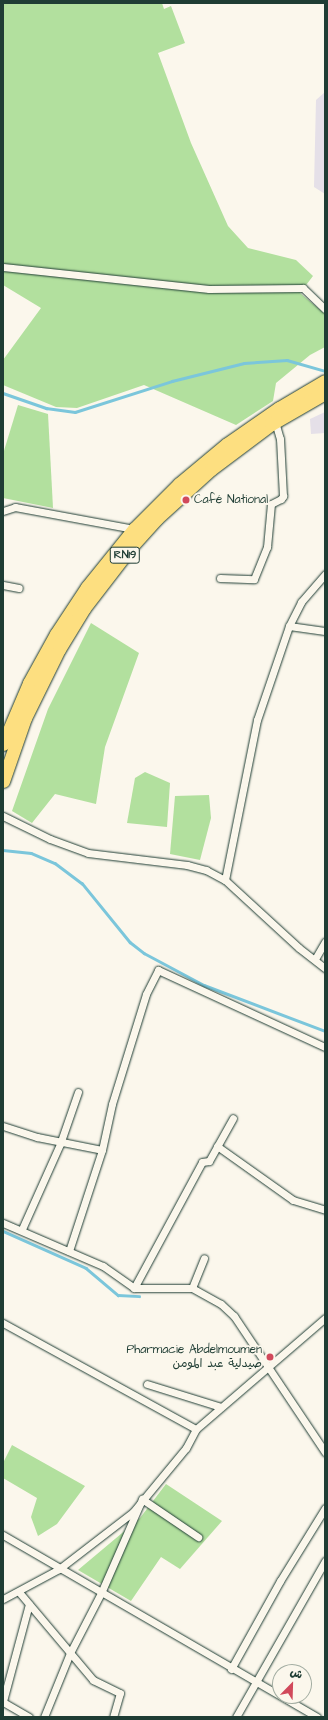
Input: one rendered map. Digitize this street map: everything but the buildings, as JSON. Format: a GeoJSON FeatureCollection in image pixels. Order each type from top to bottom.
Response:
{"type":"FeatureCollection","features":[{"type":"Feature","properties":{"kind":"highway","name":"RN19"},"geometry":{"type":"LineString","coordinates":[[3,744],[29,683],[56,634],[87,587],[134,529],[179,484],[227,444],[279,408],[325,381]]}},
{"type":"Feature","properties":{"kind":"highway","name":"RN19"},"geometry":{"type":"LineString","coordinates":[[3,781],[25,718],[47,672],[72,628],[107,576],[146,530],[183,493],[228,455],[275,422],[325,393]]}},
{"type":"Feature","properties":{"kind":"street"},"geometry":{"type":"LineString","coordinates":[[3,267],[209,289],[303,288],[325,309]]}},
{"type":"Feature","properties":{"kind":"street"},"geometry":{"type":"LineString","coordinates":[[220,578],[254,579],[267,547],[271,504],[281,499],[283,496],[280,439],[275,422]]}},
{"type":"Feature","properties":{"kind":"street"},"geometry":{"type":"LineString","coordinates":[[3,511],[15,506],[134,529]]}},
{"type":"Feature","properties":{"kind":"street"},"geometry":{"type":"LineString","coordinates":[[225,880],[258,720],[289,626],[301,602],[325,574]]}},
{"type":"Feature","properties":{"kind":"street"},"geometry":{"type":"LineString","coordinates":[[3,585],[19,588]]}},
{"type":"Feature","properties":{"kind":"street"},"geometry":{"type":"LineString","coordinates":[[289,626],[325,631]]}},
{"type":"Feature","properties":{"kind":"street"},"geometry":{"type":"LineString","coordinates":[[3,816],[50,839],[88,853],[186,865],[206,870],[225,880],[299,948],[325,968]]}},
{"type":"Feature","properties":{"kind":"street"},"geometry":{"type":"LineString","coordinates":[[315,959],[325,942]]}},
{"type":"Feature","properties":{"kind":"street"},"geometry":{"type":"LineString","coordinates":[[69,1251],[102,1150],[112,1104],[146,994],[158,970],[325,1047]]}},
{"type":"Feature","properties":{"kind":"street"},"geometry":{"type":"LineString","coordinates":[[22,1229],[61,1142],[78,1092]]}},
{"type":"Feature","properties":{"kind":"street"},"geometry":{"type":"LineString","coordinates":[[134,1288],[202,1162],[209,1161],[233,1118]]}},
{"type":"Feature","properties":{"kind":"street"},"geometry":{"type":"LineString","coordinates":[[3,1126],[61,1142],[102,1150]]}},
{"type":"Feature","properties":{"kind":"street"},"geometry":{"type":"LineString","coordinates":[[217,1146],[293,1200],[325,1210]]}},
{"type":"Feature","properties":{"kind":"street"},"geometry":{"type":"LineString","coordinates":[[3,1223],[22,1229],[103,1266],[134,1288],[192,1288],[220,1304],[234,1316],[325,1452]]}},
{"type":"Feature","properties":{"kind":"street"},"geometry":{"type":"LineString","coordinates":[[192,1288],[204,1258]]}},
{"type":"Feature","properties":{"kind":"street"},"geometry":{"type":"LineString","coordinates":[[3,1599],[19,1592],[59,1569],[133,1512],[142,1499],[186,1448],[196,1429],[267,1366],[325,1318]]}},
{"type":"Feature","properties":{"kind":"street"},"geometry":{"type":"LineString","coordinates":[[3,1323],[196,1429]]}},
{"type":"Feature","properties":{"kind":"street"},"geometry":{"type":"LineString","coordinates":[[147,1384],[221,1407]]}},
{"type":"Feature","properties":{"kind":"street"},"geometry":{"type":"LineString","coordinates":[[142,1499],[198,1537]]}},
{"type":"Feature","properties":{"kind":"street"},"geometry":{"type":"LineString","coordinates":[[44,1717],[70,1653],[101,1593],[142,1499]]}},
{"type":"Feature","properties":{"kind":"street"},"geometry":{"type":"LineString","coordinates":[[231,1669],[280,1581],[325,1508]]}},
{"type":"Feature","properties":{"kind":"street"},"geometry":{"type":"LineString","coordinates":[[3,1535],[255,1683],[317,1717]]}},
{"type":"Feature","properties":{"kind":"street"},"geometry":{"type":"LineString","coordinates":[[236,1717],[325,1561]]}},
{"type":"Feature","properties":{"kind":"street"},"geometry":{"type":"LineString","coordinates":[[19,1592],[93,1680],[120,1693],[113,1717]]}},
{"type":"Feature","properties":{"kind":"street"},"geometry":{"type":"LineString","coordinates":[[29,1604],[3,1701],[29,1717]]}},
{"type":"Feature","properties":{"kind":"shaded area"},"geometry":{"type":"Polygon","coordinates":[[[325,92],[325,194],[314,187],[316,100],[325,92]]]}},
{"type":"Feature","properties":{"kind":"shaded area"},"geometry":{"type":"Polygon","coordinates":[[[325,412],[325,433],[311,434],[310,419],[325,412]]]}},
{"type":"Feature","properties":{"kind":"green space"},"geometry":{"type":"Polygon","coordinates":[[[3,3],[162,3],[164,9],[171,6],[185,43],[158,53],[191,143],[228,226],[248,248],[296,260],[313,276],[300,293],[325,314],[325,347],[310,355],[276,383],[273,401],[236,425],[144,385],[77,408],[56,407],[3,385],[3,360],[41,308],[3,285],[3,3]]]}},
{"type":"Feature","properties":{"kind":"green space"},"geometry":{"type":"Polygon","coordinates":[[[18,405],[48,414],[53,508],[3,498],[3,454],[18,405]]]}},
{"type":"Feature","properties":{"kind":"green space"},"geometry":{"type":"Polygon","coordinates":[[[91,623],[139,653],[105,747],[96,804],[55,794],[32,823],[12,811],[48,709],[91,623]]]}},
{"type":"Feature","properties":{"kind":"green space"},"geometry":{"type":"Polygon","coordinates":[[[145,772],[170,783],[167,827],[127,823],[135,778],[145,772]]]}},
{"type":"Feature","properties":{"kind":"green space"},"geometry":{"type":"Polygon","coordinates":[[[209,795],[211,818],[200,860],[170,854],[175,796],[209,795]]]}},
{"type":"Feature","properties":{"kind":"green space"},"geometry":{"type":"Polygon","coordinates":[[[12,1445],[85,1486],[57,1524],[38,1536],[31,1517],[37,1498],[3,1478],[3,1463],[12,1445]]]}},
{"type":"Feature","properties":{"kind":"green space"},"geometry":{"type":"Polygon","coordinates":[[[166,1484],[222,1521],[180,1569],[161,1557],[131,1601],[78,1570],[140,1518],[166,1484]]]}},
{"type":"Feature","properties":{"kind":"waterway"},"geometry":{"type":"LineString","coordinates":[[3,393],[46,408],[75,412],[172,381],[244,363],[287,360],[325,371]]}},
{"type":"Feature","properties":{"kind":"waterway"},"geometry":{"type":"LineString","coordinates":[[3,850],[31,853],[55,863],[82,883],[130,942],[144,953],[204,985],[325,1031]]}},
{"type":"Feature","properties":{"kind":"waterway"},"geometry":{"type":"LineString","coordinates":[[3,1231],[86,1268],[118,1295],[139,1296]]}},
{"type":"Feature","properties":{"kind":"place","name":"Café National"},"geometry":{"type":"Point","coordinates":[186,500]}},
{"type":"Feature","properties":{"kind":"place","name":"Pharmacie Abdelmoumen صيدلية عبد المومن"},"geometry":{"type":"Point","coordinates":[270,1357]}}]}
